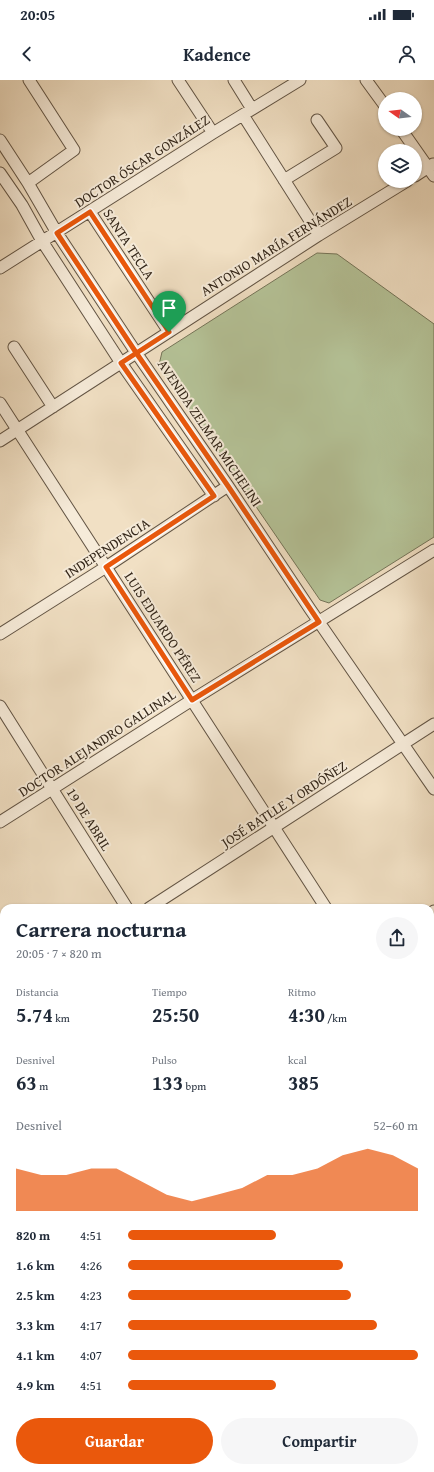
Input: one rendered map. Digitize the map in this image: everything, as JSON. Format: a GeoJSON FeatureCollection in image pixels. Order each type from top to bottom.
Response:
{"type":"FeatureCollection","features":[{"type":"Feature","properties":{"kind":"street"},"geometry":{"type":"LineString","coordinates":[[22,205],[28,183],[74,150],[29,80]]}},
{"type":"Feature","properties":{"kind":"street"},"geometry":{"type":"LineString","coordinates":[[178,80],[213,133]]}},
{"type":"Feature","properties":{"kind":"street"},"geometry":{"type":"LineString","coordinates":[[234,80],[252,109]]}},
{"type":"Feature","properties":{"kind":"street","name":"DOCTOR ÓSCAR GONZÁLEZ"},"geometry":{"type":"LineString","coordinates":[[0,268],[213,133],[300,80]]}},
{"type":"Feature","properties":{"kind":"street"},"geometry":{"type":"LineString","coordinates":[[366,80],[378,96]]}},
{"type":"Feature","properties":{"kind":"street"},"geometry":{"type":"LineString","coordinates":[[243,115],[319,235]]}},
{"type":"Feature","properties":{"kind":"street"},"geometry":{"type":"LineString","coordinates":[[284,180],[336,148],[317,120]]}},
{"type":"Feature","properties":{"kind":"street"},"geometry":{"type":"LineString","coordinates":[[406,136],[432,169],[422,173]]}},
{"type":"Feature","properties":{"kind":"street","name":"AVENIDA ZELMAR MICHELINI"},"geometry":{"type":"LineString","coordinates":[[0,140],[28,183],[57,233],[137,354],[434,789]]}},
{"type":"Feature","properties":{"kind":"street"},"geometry":{"type":"LineString","coordinates":[[2,176],[28,183]]}},
{"type":"Feature","properties":{"kind":"street"},"geometry":{"type":"LineString","coordinates":[[2,176],[22,205],[42,241],[121,363],[214,496]]}},
{"type":"Feature","properties":{"kind":"street","name":"ANTONIO MARÍA FERNÁNDEZ"},"geometry":{"type":"LineString","coordinates":[[0,441],[137,354],[319,235],[396,188]]}},
{"type":"Feature","properties":{"kind":"street","name":"SANTA TECLA"},"geometry":{"type":"LineString","coordinates":[[90,212],[169,332]]}},
{"type":"Feature","properties":{"kind":"street"},"geometry":{"type":"LineString","coordinates":[[14,347],[53,407]]}},
{"type":"Feature","properties":{"kind":"street","name":"LUIS EDUARDO PÉREZ"},"geometry":{"type":"LineString","coordinates":[[0,403],[323,904]]}},
{"type":"Feature","properties":{"kind":"street","name":"INDEPENDENCIA"},"geometry":{"type":"LineString","coordinates":[[0,634],[106,567],[228,486]]}},
{"type":"Feature","properties":{"kind":"street","name":"DOCTOR ALEJANDRO GALLINAL"},"geometry":{"type":"LineString","coordinates":[[0,822],[53,790],[192,700],[434,550]]}},
{"type":"Feature","properties":{"kind":"street","name":"19 DE ABRIL"},"geometry":{"type":"LineString","coordinates":[[0,706],[125,904]]}},
{"type":"Feature","properties":{"kind":"street","name":"JOSÉ BATLLE Y ORDÓÑEZ"},"geometry":{"type":"LineString","coordinates":[[155,904],[434,724]]}},
{"type":"Feature","properties":{"kind":"green space"},"geometry":{"type":"Polygon","coordinates":[[[317,253],[337,254],[434,324],[434,537],[329,603],[320,600],[159,365],[162,352],[317,253]]]}},
{"type":"Feature","properties":{"kind":"route"},"geometry":{"type":"LineString","coordinates":[[169,332],[90,212],[57,233],[137,354],[319,622],[192,700],[106,567],[214,496],[121,363],[137,354],[169,332]]}}]}
